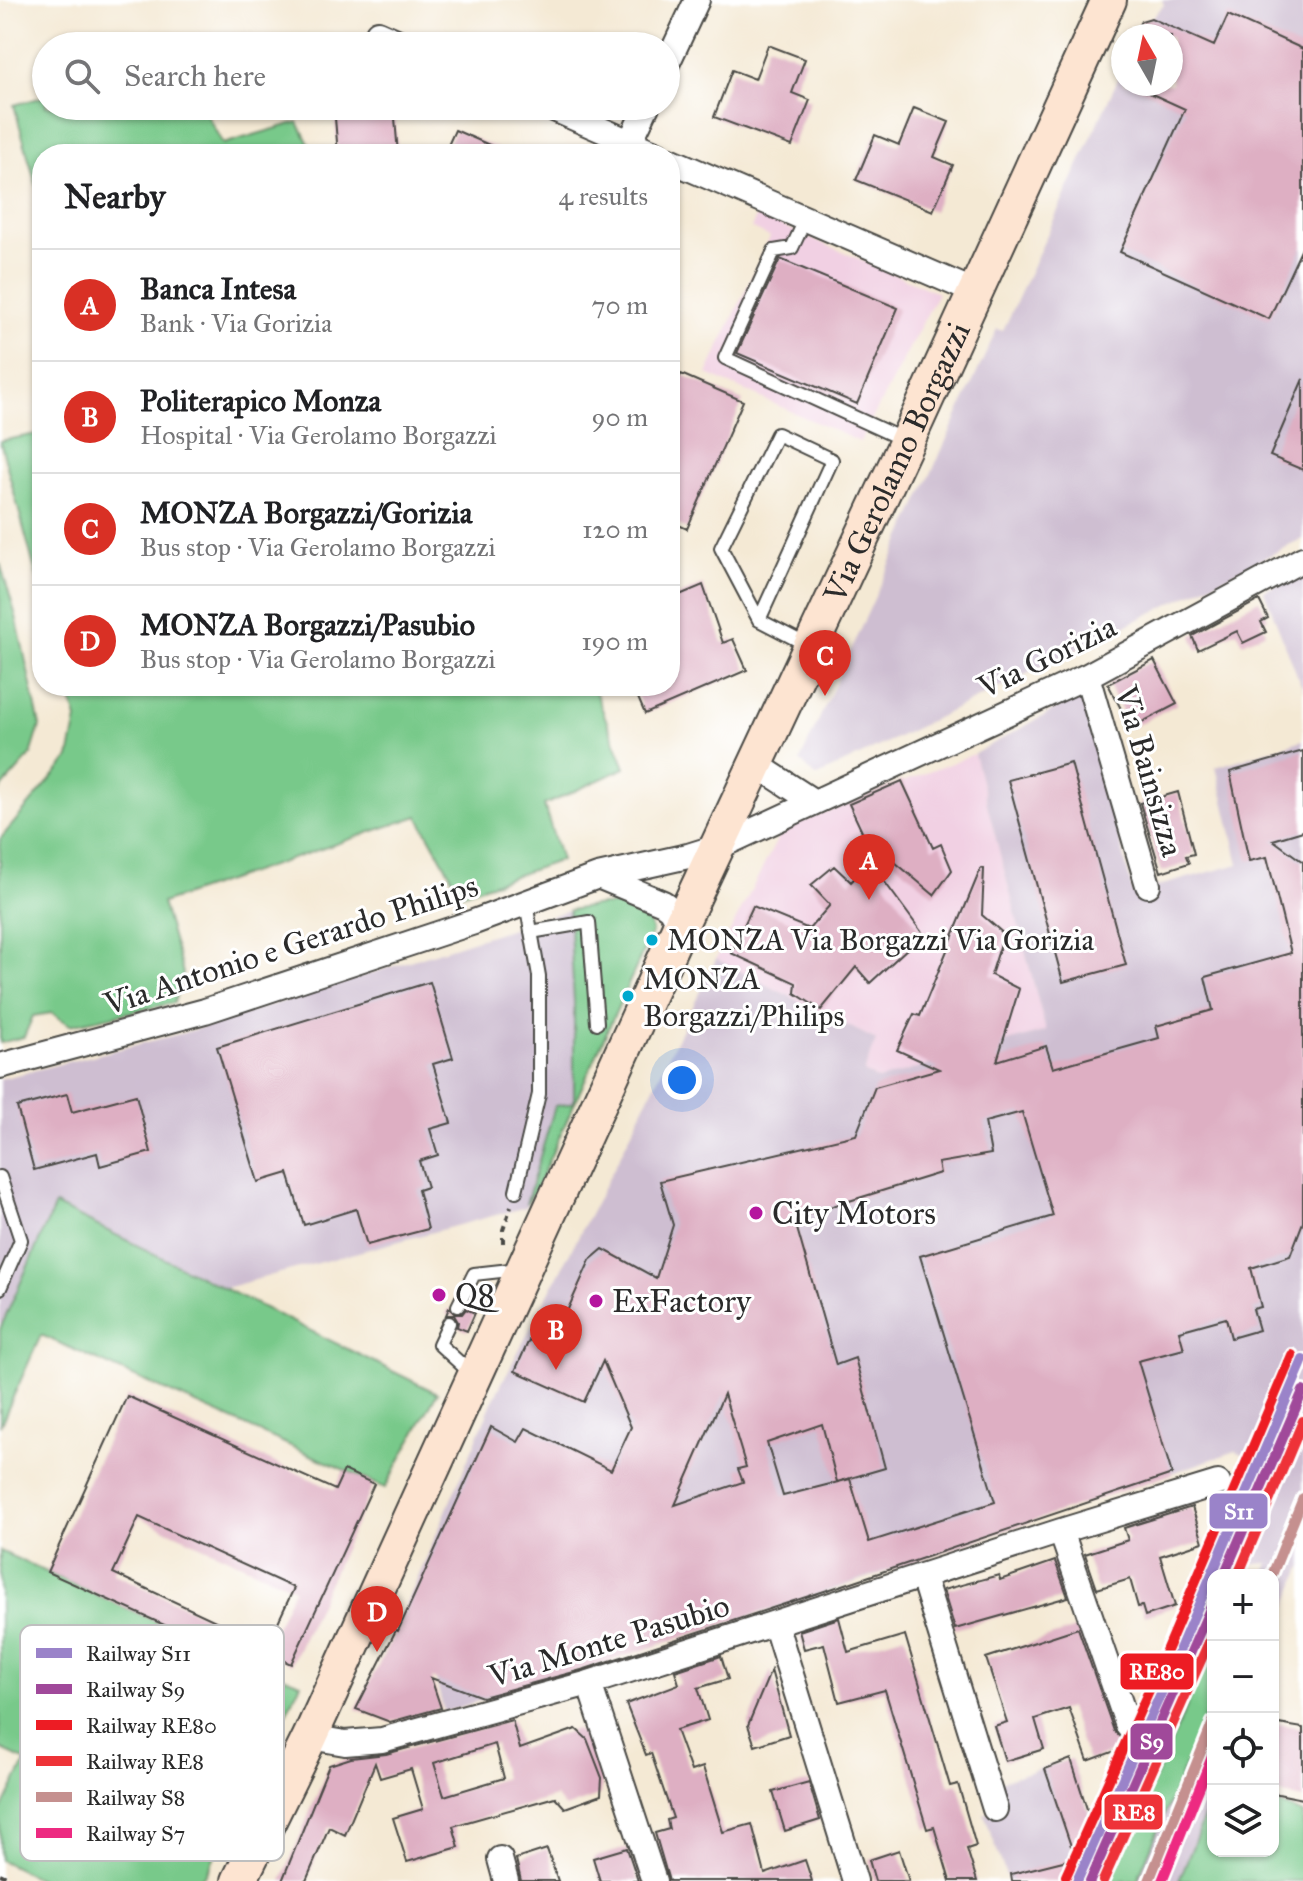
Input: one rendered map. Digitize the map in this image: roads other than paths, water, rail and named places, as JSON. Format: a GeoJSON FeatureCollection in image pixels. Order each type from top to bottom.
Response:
{"type":"FeatureCollection","features":[{"type":"Feature","properties":{"kind":"main road","name":"Via Gerolamo Borgazzi"},"geometry":{"type":"LineString","coordinates":[[284,1790],[475,1377],[509,1270],[720,846],[1109,0]]}},
{"type":"Feature","properties":{"kind":"main road","name":"Via Gerolamo Borgazzi"},"geometry":{"type":"LineString","coordinates":[[239,1881],[249,1861]]}},
{"type":"Feature","properties":{"kind":"street"},"geometry":{"type":"LineString","coordinates":[[680,36],[697,0]]}},
{"type":"Feature","properties":{"kind":"street"},"geometry":{"type":"LineString","coordinates":[[579,120],[634,144]]}},
{"type":"Feature","properties":{"kind":"street"},"geometry":{"type":"LineString","coordinates":[[630,142],[640,120]]}},
{"type":"Feature","properties":{"kind":"street"},"geometry":{"type":"LineString","coordinates":[[680,164],[975,292]]}},
{"type":"Feature","properties":{"kind":"street","name":"Via Gorizia"},"geometry":{"type":"LineString","coordinates":[[720,846],[1087,676],[1303,559]]}},
{"type":"Feature","properties":{"kind":"street","name":"Via Bainsizza"},"geometry":{"type":"LineString","coordinates":[[1087,676],[1148,885]]}},
{"type":"Feature","properties":{"kind":"street"},"geometry":{"type":"LineString","coordinates":[[757,765],[814,802]]}},
{"type":"Feature","properties":{"kind":"street","name":"Via Antonio e Gerardo Philips"},"geometry":{"type":"LineString","coordinates":[[0,1066],[205,1011],[598,876],[720,846]]}},
{"type":"Feature","properties":{"kind":"street"},"geometry":{"type":"LineString","coordinates":[[598,876],[663,903],[670,908],[680,926]]}},
{"type":"Feature","properties":{"kind":"street","name":"Via Monte Pasubio"},"geometry":{"type":"LineString","coordinates":[[310,1737],[345,1743],[382,1740],[589,1683],[1218,1483]]}},
{"type":"Feature","properties":{"kind":"street"},"geometry":{"type":"LineString","coordinates":[[1061,1531],[1128,1726]]}},
{"type":"Feature","properties":{"kind":"street"},"geometry":{"type":"LineString","coordinates":[[923,1577],[995,1809]]}},
{"type":"Feature","properties":{"kind":"street"},"geometry":{"type":"LineString","coordinates":[[775,1623],[855,1881]]}},
{"type":"Feature","properties":{"kind":"street"},"geometry":{"type":"LineString","coordinates":[[589,1683],[654,1881]]}},
{"type":"Feature","properties":{"kind":"lane"},"geometry":{"type":"LineString","coordinates":[[805,220],[792,248],[774,251],[725,358],[907,441]]}},
{"type":"Feature","properties":{"kind":"lane"},"geometry":{"type":"LineString","coordinates":[[759,620],[832,460],[777,434],[721,548],[759,620],[811,648]]}},
{"type":"Feature","properties":{"kind":"lane"},"geometry":{"type":"LineString","coordinates":[[516,1191],[539,1094],[539,976],[526,903]]}},
{"type":"Feature","properties":{"kind":"lane"},"geometry":{"type":"LineString","coordinates":[[531,932],[589,922],[597,1023]]}},
{"type":"Feature","properties":{"kind":"lane"},"geometry":{"type":"LineString","coordinates":[[0,1177],[21,1240],[0,1288]]}},
{"type":"Feature","properties":{"kind":"lane"},"geometry":{"type":"LineString","coordinates":[[458,1306],[474,1274],[509,1270]]}},
{"type":"Feature","properties":{"kind":"lane"},"geometry":{"type":"LineString","coordinates":[[449,1323],[439,1344],[475,1377]]}},
{"type":"Feature","properties":{"kind":"rail line","name":"RE80"},"geometry":{"type":"LineString","coordinates":[[1066,1876],[1292,1355]]}},
{"type":"Feature","properties":{"kind":"rail line","name":"S11"},"geometry":{"type":"LineString","coordinates":[[1077,1881],[1303,1360]]}},
{"type":"Feature","properties":{"kind":"rail line","name":"S9"},"geometry":{"type":"LineString","coordinates":[[1227,1569],[1303,1391]]}},
{"type":"Feature","properties":{"kind":"rail line","name":"RE8"},"geometry":{"type":"LineString","coordinates":[[1241,1569],[1303,1421]]}},
{"type":"Feature","properties":{"kind":"rail line","name":"S8"},"geometry":{"type":"LineString","coordinates":[[1274,1569],[1303,1498]]}},
{"type":"Feature","properties":{"kind":"rail line","name":"S9"},"geometry":{"type":"LineString","coordinates":[[1090,1881],[1207,1616]]}},
{"type":"Feature","properties":{"kind":"rail line","name":"RE8"},"geometry":{"type":"LineString","coordinates":[[1103,1881],[1209,1641]]}},
{"type":"Feature","properties":{"kind":"rail line","name":"S8"},"geometry":{"type":"LineString","coordinates":[[1149,1881],[1207,1737]]}},
{"type":"Feature","properties":{"kind":"rail line","name":"S7"},"geometry":{"type":"LineString","coordinates":[[1162,1881],[1207,1769]]}},
{"type":"Feature","properties":{"kind":"place","name":"MONZA Borgazzi/Gorizia"},"geometry":{"type":"Point","coordinates":[825,696]}},
{"type":"Feature","properties":{"kind":"place","name":"Banca Intesa"},"geometry":{"type":"Point","coordinates":[869,900]}},
{"type":"Feature","properties":{"kind":"place","name":"MONZA Via Borgazzi Via Gorizia"},"geometry":{"type":"Point","coordinates":[652,940]}},
{"type":"Feature","properties":{"kind":"place","name":"MONZA Borgazzi/Philips"},"geometry":{"type":"Point","coordinates":[628,996]}},
{"type":"Feature","properties":{"kind":"place","name":"City Motors"},"geometry":{"type":"Point","coordinates":[756,1213]}},
{"type":"Feature","properties":{"kind":"place","name":"Q8"},"geometry":{"type":"Point","coordinates":[439,1295]}},
{"type":"Feature","properties":{"kind":"place","name":"ExFactory"},"geometry":{"type":"Point","coordinates":[596,1301]}},
{"type":"Feature","properties":{"kind":"place","name":"Politerapico Monza"},"geometry":{"type":"Point","coordinates":[556,1370]}},
{"type":"Feature","properties":{"kind":"place","name":"MONZA Borgazzi/Pasubio"},"geometry":{"type":"Point","coordinates":[377,1652]}}]}
